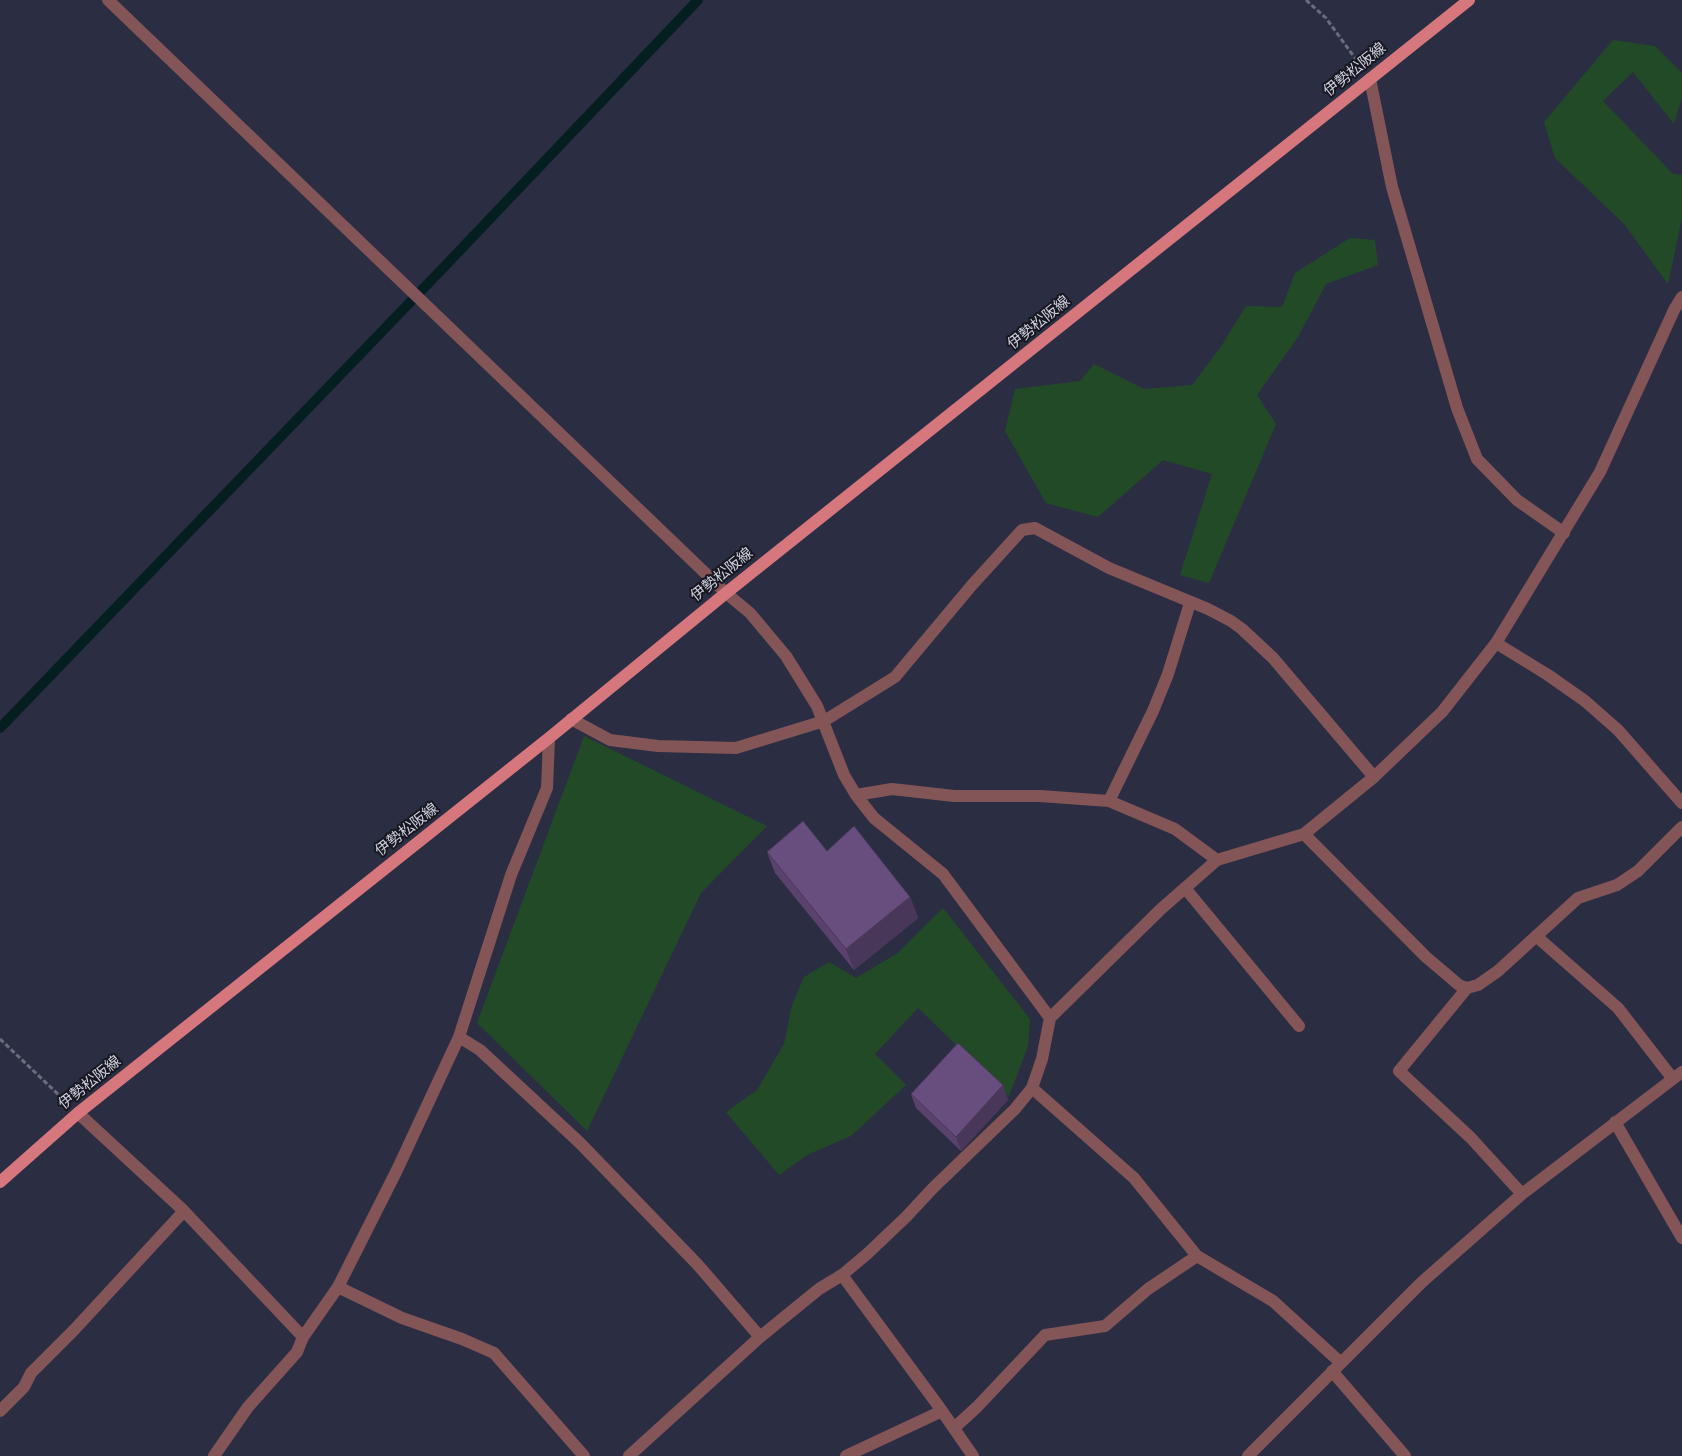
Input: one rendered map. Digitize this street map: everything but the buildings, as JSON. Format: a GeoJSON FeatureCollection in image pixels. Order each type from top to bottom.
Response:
{"type":"FeatureCollection","features":[{"type":"Feature","properties":{"kind":"main road","name":"伊勢松阪線"},"geometry":{"type":"LineString","coordinates":[[0,1182],[78,1113],[1469,0]]}},
{"type":"Feature","properties":{"kind":"street"},"geometry":{"type":"LineString","coordinates":[[108,0],[726,593],[750,613],[786,656],[817,706],[844,775],[856,795],[874,818],[943,874],[1050,1018]]}},
{"type":"Feature","properties":{"kind":"street"},"geometry":{"type":"LineString","coordinates":[[1370,79],[1392,187],[1457,408],[1477,459],[1517,500],[1564,533]]}},
{"type":"Feature","properties":{"kind":"street"},"geometry":{"type":"LineString","coordinates":[[630,1456],[760,1337],[818,1289],[842,1275],[906,1217],[1015,1109],[1032,1088],[1042,1058],[1050,1018],[1118,949],[1161,909],[1217,860],[1304,834],[1374,777],[1442,712],[1496,644],[1600,472],[1670,319],[1682,297]]}},
{"type":"Feature","properties":{"kind":"street"},"geometry":{"type":"LineString","coordinates":[[571,719],[610,740],[658,746],[736,748],[824,721],[895,677],[972,585],[1022,530],[1035,528],[1109,568],[1232,621],[1273,658],[1374,777]]}},
{"type":"Feature","properties":{"kind":"street"},"geometry":{"type":"LineString","coordinates":[[1109,801],[1153,711],[1190,602]]}},
{"type":"Feature","properties":{"kind":"street"},"geometry":{"type":"LineString","coordinates":[[1496,644],[1548,675],[1585,701],[1618,730],[1682,803]]}},
{"type":"Feature","properties":{"kind":"street"},"geometry":{"type":"LineString","coordinates":[[214,1456],[248,1407],[297,1352],[303,1337],[338,1287],[397,1170],[459,1037],[511,875],[547,788],[549,738]]}},
{"type":"Feature","properties":{"kind":"street"},"geometry":{"type":"LineString","coordinates":[[856,795],[892,789],[954,796],[1040,796],[1109,801],[1175,830],[1217,860]]}},
{"type":"Feature","properties":{"kind":"street"},"geometry":{"type":"LineString","coordinates":[[1522,1194],[1471,1138],[1399,1070],[1467,988],[1478,985],[1498,971],[1578,898],[1617,885],[1638,872],[1682,827]]}},
{"type":"Feature","properties":{"kind":"street"},"geometry":{"type":"LineString","coordinates":[[1304,834],[1426,957],[1459,985],[1467,988]]}},
{"type":"Feature","properties":{"kind":"street"},"geometry":{"type":"LineString","coordinates":[[1185,888],[1299,1026]]}},
{"type":"Feature","properties":{"kind":"street"},"geometry":{"type":"LineString","coordinates":[[1248,1456],[1422,1282],[1522,1194],[1678,1076],[1618,1008],[1536,936]]}},
{"type":"Feature","properties":{"kind":"street"},"geometry":{"type":"LineString","coordinates":[[459,1037],[480,1050],[580,1143],[698,1265],[760,1337]]}},
{"type":"Feature","properties":{"kind":"street"},"geometry":{"type":"LineString","coordinates":[[1032,1088],[1134,1178],[1197,1256],[1273,1301],[1337,1367],[1406,1456]]}},
{"type":"Feature","properties":{"kind":"street"},"geometry":{"type":"LineString","coordinates":[[78,1113],[184,1211],[303,1337]]}},
{"type":"Feature","properties":{"kind":"street"},"geometry":{"type":"LineString","coordinates":[[1615,1122],[1682,1238]]}},
{"type":"Feature","properties":{"kind":"street"},"geometry":{"type":"LineString","coordinates":[[0,1411],[24,1387],[31,1374],[184,1211]]}},
{"type":"Feature","properties":{"kind":"street"},"geometry":{"type":"LineString","coordinates":[[954,1428],[978,1407],[1045,1334],[1105,1326],[1148,1289],[1197,1256]]}},
{"type":"Feature","properties":{"kind":"street"},"geometry":{"type":"LineString","coordinates":[[842,1275],[973,1456]]}},
{"type":"Feature","properties":{"kind":"street"},"geometry":{"type":"LineString","coordinates":[[338,1287],[402,1318],[462,1339],[494,1353],[584,1456]]}},
{"type":"Feature","properties":{"kind":"street"},"geometry":{"type":"LineString","coordinates":[[846,1456],[942,1411]]}},
{"type":"Feature","properties":{"kind":"path"},"geometry":{"type":"LineString","coordinates":[[1306,0],[1326,18],[1370,79]]}},
{"type":"Feature","properties":{"kind":"path"},"geometry":{"type":"LineString","coordinates":[[0,1039],[78,1113]]}},
{"type":"Feature","properties":{"kind":"green space"},"geometry":{"type":"Polygon","coordinates":[[[1613,40],[1655,46],[1682,73],[1682,98],[1674,124],[1633,72],[1603,101],[1673,174],[1682,175],[1682,218],[1668,284],[1624,224],[1555,158],[1544,122],[1613,40]]]}},
{"type":"Feature","properties":{"kind":"green space"},"geometry":{"type":"Polygon","coordinates":[[[1350,238],[1375,240],[1378,265],[1326,284],[1298,337],[1257,395],[1276,424],[1209,583],[1180,575],[1212,474],[1163,460],[1098,517],[1046,503],[1005,431],[1015,389],[1080,381],[1094,364],[1144,389],[1192,385],[1220,348],[1246,306],[1282,307],[1295,273],[1350,238]]]}},
{"type":"Feature","properties":{"kind":"green space"},"geometry":{"type":"Polygon","coordinates":[[[584,736],[767,826],[701,893],[587,1131],[477,1023],[584,736]]]}},
{"type":"Feature","properties":{"kind":"green space"},"geometry":{"type":"Polygon","coordinates":[[[943,908],[1030,1019],[1028,1046],[1009,1096],[918,1008],[875,1054],[906,1085],[851,1136],[809,1154],[779,1175],[726,1112],[757,1090],[784,1044],[792,1005],[804,977],[829,962],[856,978],[898,953],[943,908]]]}},
{"type":"Feature","properties":{"kind":"waterway"},"geometry":{"type":"LineString","coordinates":[[0,728],[698,0]]}}]}
